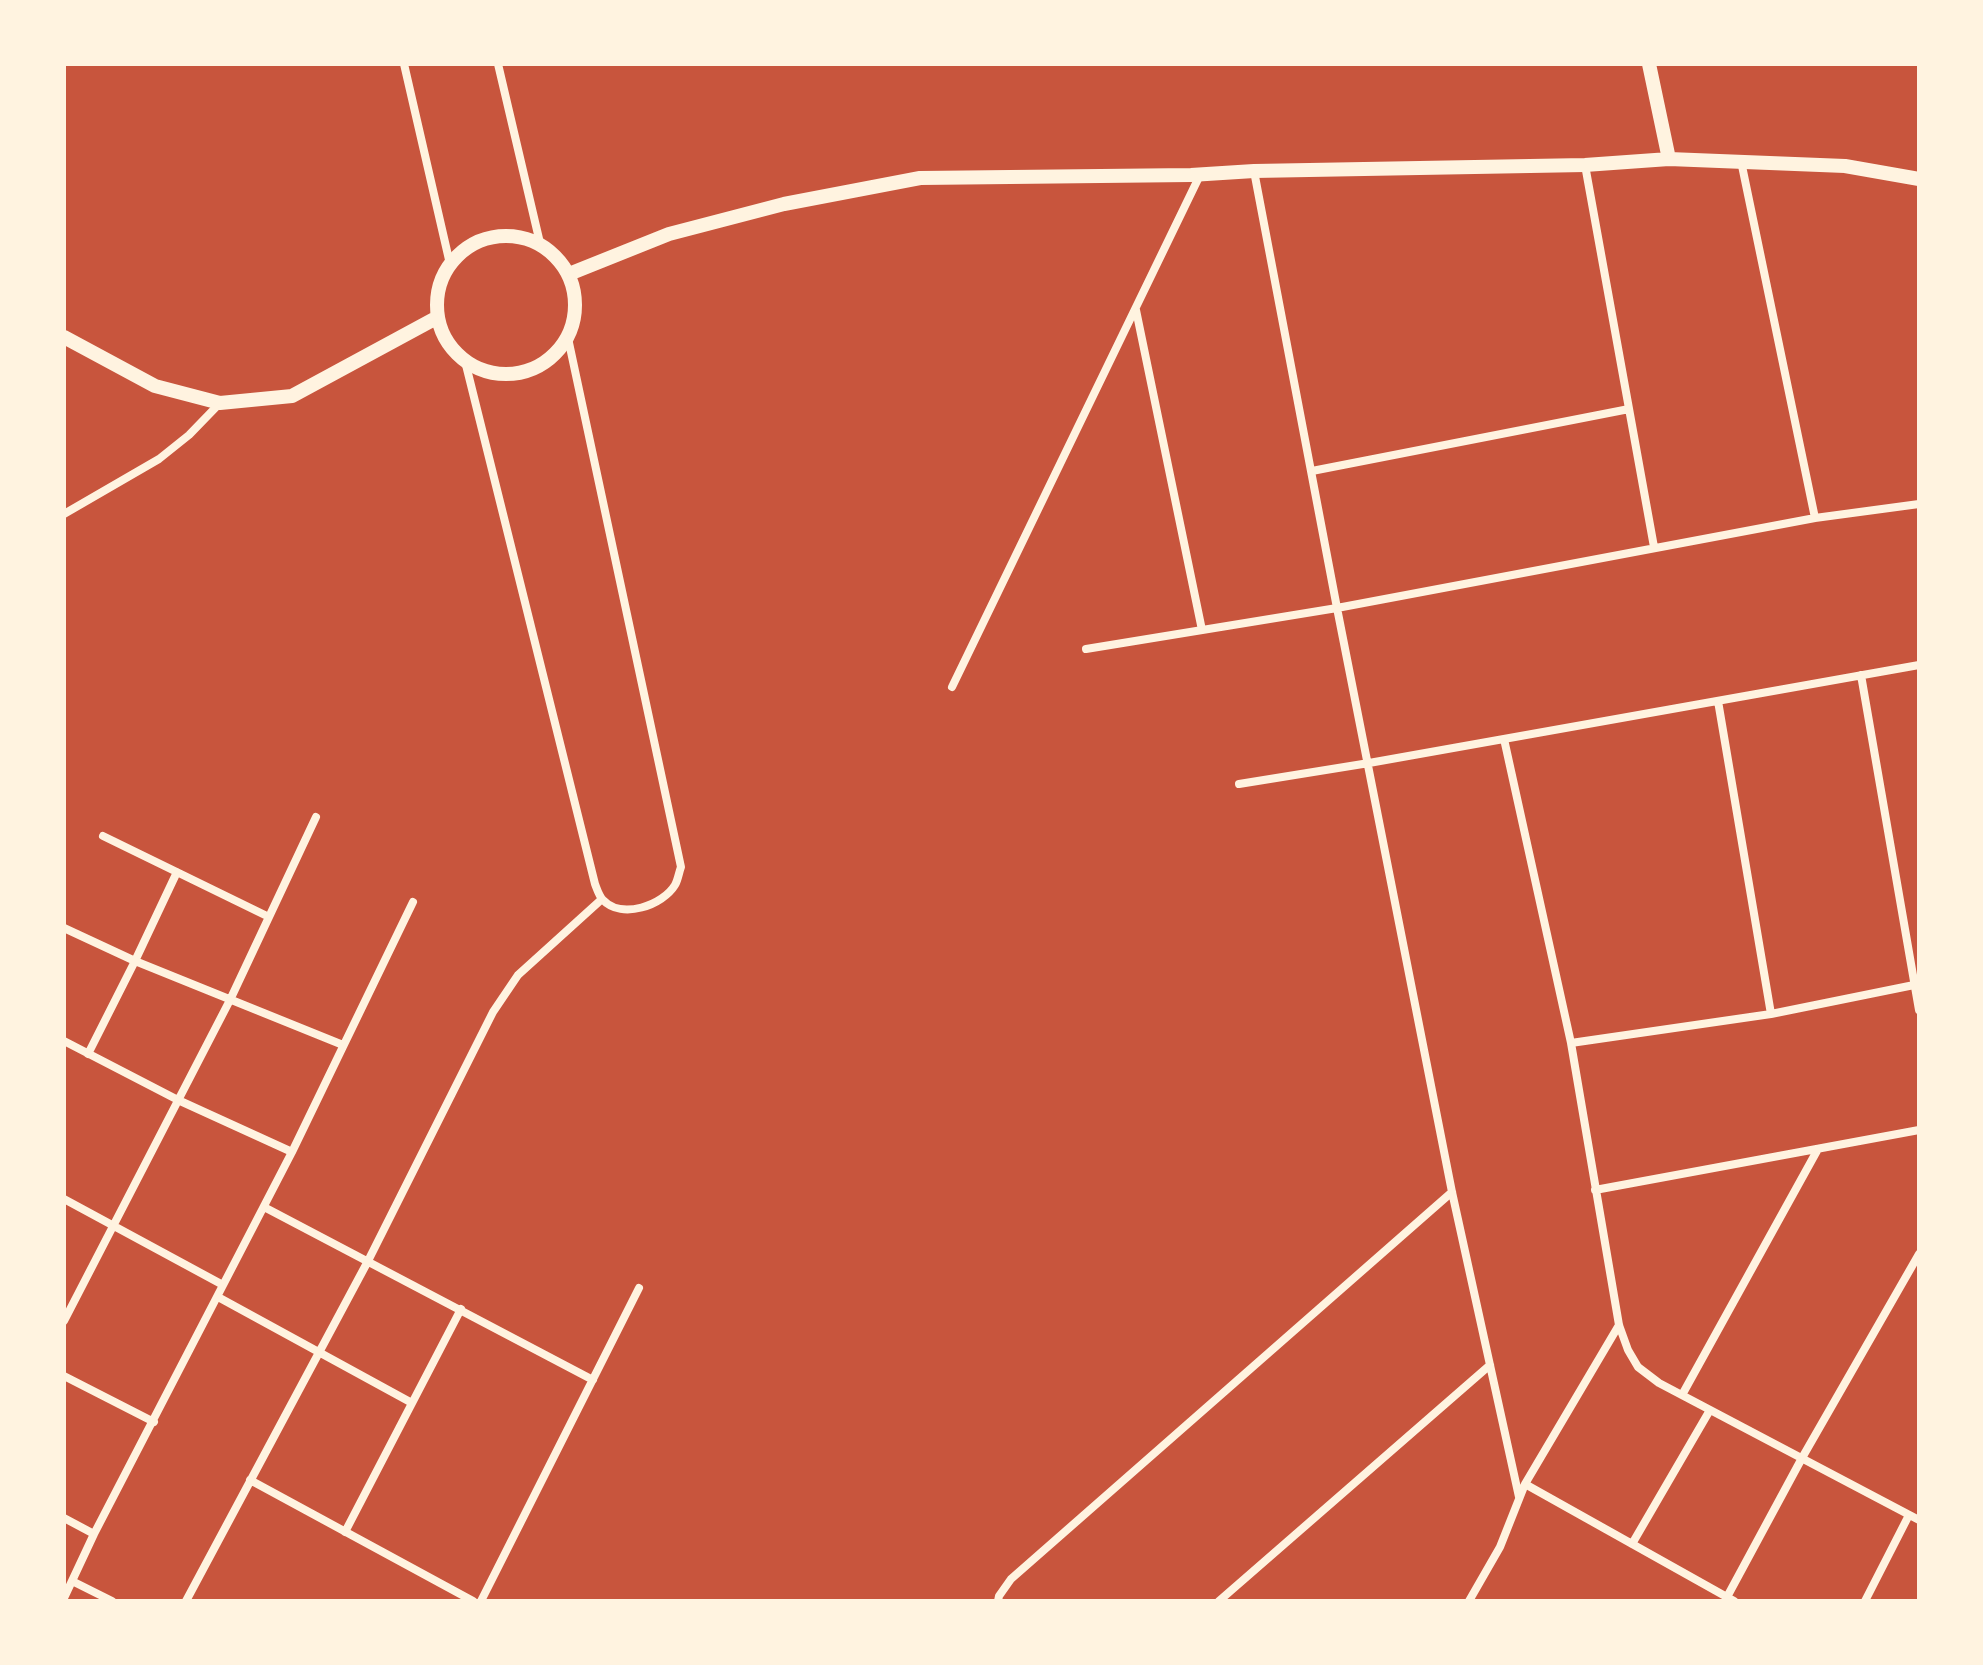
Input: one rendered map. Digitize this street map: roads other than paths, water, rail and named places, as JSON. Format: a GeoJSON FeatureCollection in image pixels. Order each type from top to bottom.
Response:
{"type":"FeatureCollection","features":[{"type":"Feature","properties":{"kind":"street"},"geometry":{"type":"LineString","coordinates":[[404,64],[450,264]]}},
{"type":"Feature","properties":{"kind":"street"},"geometry":{"type":"LineString","coordinates":[[498,64],[540,243]]}},
{"type":"Feature","properties":{"kind":"street"},"geometry":{"type":"LineString","coordinates":[[1649,64],[1669,159]]}},
{"type":"Feature","properties":{"kind":"street"},"geometry":{"type":"LineString","coordinates":[[569,274],[669,234],[784,204],[920,178],[1200,175],[1254,171],[1585,165],[1669,159],[1845,166],[1919,179]]}},
{"type":"Feature","properties":{"kind":"street"},"geometry":{"type":"LineString","coordinates":[[1741,161],[1815,518]]}},
{"type":"Feature","properties":{"kind":"street"},"geometry":{"type":"LineString","coordinates":[[1585,165],[1654,547]]}},
{"type":"Feature","properties":{"kind":"street"},"geometry":{"type":"LineString","coordinates":[[1254,171],[1452,1192],[1519,1497]]}},
{"type":"Feature","properties":{"kind":"street"},"geometry":{"type":"LineString","coordinates":[[952,687],[1200,175]]}},
{"type":"Feature","properties":{"kind":"street"},"geometry":{"type":"LineString","coordinates":[[497,236],[519,236],[540,243],[557,256],[569,274],[576,295],[575,318],[568,338],[554,356],[536,368],[515,374],[481,370],[465,361],[452,349],[438,317],[437,298],[450,264],[479,241],[497,236]]}},
{"type":"Feature","properties":{"kind":"street"},"geometry":{"type":"LineString","coordinates":[[1136,308],[1202,630]]}},
{"type":"Feature","properties":{"kind":"street"},"geometry":{"type":"LineString","coordinates":[[64,337],[155,386],[220,403],[292,396],[438,317]]}},
{"type":"Feature","properties":{"kind":"street"},"geometry":{"type":"LineString","coordinates":[[465,361],[595,884],[602,899],[613,907],[626,910],[644,907],[661,899],[675,885],[681,867],[568,338]]}},
{"type":"Feature","properties":{"kind":"street"},"geometry":{"type":"LineString","coordinates":[[64,514],[159,459],[189,435],[220,403]]}},
{"type":"Feature","properties":{"kind":"street"},"geometry":{"type":"LineString","coordinates":[[1312,471],[1629,409]]}},
{"type":"Feature","properties":{"kind":"street"},"geometry":{"type":"LineString","coordinates":[[1086,649],[1337,608],[1815,518],[1919,504]]}},
{"type":"Feature","properties":{"kind":"street"},"geometry":{"type":"LineString","coordinates":[[1239,784],[1919,665]]}},
{"type":"Feature","properties":{"kind":"street"},"geometry":{"type":"LineString","coordinates":[[1861,675],[1919,1010]]}},
{"type":"Feature","properties":{"kind":"street"},"geometry":{"type":"LineString","coordinates":[[1718,701],[1771,1014]]}},
{"type":"Feature","properties":{"kind":"street"},"geometry":{"type":"LineString","coordinates":[[1504,739],[1571,1043],[1619,1325],[1628,1350],[1638,1367],[1659,1383],[1919,1520]]}},
{"type":"Feature","properties":{"kind":"street"},"geometry":{"type":"LineString","coordinates":[[64,1321],[230,1000],[316,817]]}},
{"type":"Feature","properties":{"kind":"street"},"geometry":{"type":"LineString","coordinates":[[103,836],[269,917]]}},
{"type":"Feature","properties":{"kind":"street"},"geometry":{"type":"LineString","coordinates":[[88,1054],[177,872]]}},
{"type":"Feature","properties":{"kind":"street"},"geometry":{"type":"LineString","coordinates":[[186,1601],[368,1261],[493,1012],[518,975],[602,899]]}},
{"type":"Feature","properties":{"kind":"street"},"geometry":{"type":"LineString","coordinates":[[64,1598],[94,1534],[292,1152],[413,902]]}},
{"type":"Feature","properties":{"kind":"street"},"geometry":{"type":"LineString","coordinates":[[64,928],[135,961],[343,1045]]}},
{"type":"Feature","properties":{"kind":"street"},"geometry":{"type":"LineString","coordinates":[[1571,1043],[1771,1014],[1914,985]]}},
{"type":"Feature","properties":{"kind":"street"},"geometry":{"type":"LineString","coordinates":[[64,1041],[178,1100],[292,1152]]}},
{"type":"Feature","properties":{"kind":"street"},"geometry":{"type":"LineString","coordinates":[[1595,1190],[1919,1130]]}},
{"type":"Feature","properties":{"kind":"street"},"geometry":{"type":"LineString","coordinates":[[1682,1395],[1818,1149]]}},
{"type":"Feature","properties":{"kind":"street"},"geometry":{"type":"LineString","coordinates":[[998,1601],[1011,1579],[1452,1192]]}},
{"type":"Feature","properties":{"kind":"street"},"geometry":{"type":"LineString","coordinates":[[64,1199],[223,1285]]}},
{"type":"Feature","properties":{"kind":"street"},"geometry":{"type":"LineString","coordinates":[[264,1207],[593,1380]]}},
{"type":"Feature","properties":{"kind":"street"},"geometry":{"type":"LineString","coordinates":[[1525,1484],[1730,1599],[1802,1458],[1919,1254]]}},
{"type":"Feature","properties":{"kind":"street"},"geometry":{"type":"LineString","coordinates":[[481,1601],[639,1288]]}},
{"type":"Feature","properties":{"kind":"street"},"geometry":{"type":"LineString","coordinates":[[218,1297],[412,1403]]}},
{"type":"Feature","properties":{"kind":"street"},"geometry":{"type":"LineString","coordinates":[[345,1532],[461,1309]]}},
{"type":"Feature","properties":{"kind":"street"},"geometry":{"type":"LineString","coordinates":[[1469,1601],[1500,1547],[1525,1484],[1619,1325]]}},
{"type":"Feature","properties":{"kind":"street"},"geometry":{"type":"LineString","coordinates":[[1219,1601],[1490,1365]]}},
{"type":"Feature","properties":{"kind":"street"},"geometry":{"type":"LineString","coordinates":[[64,1376],[154,1422]]}},
{"type":"Feature","properties":{"kind":"street"},"geometry":{"type":"LineString","coordinates":[[1632,1544],[1710,1410]]}},
{"type":"Feature","properties":{"kind":"street"},"geometry":{"type":"LineString","coordinates":[[250,1480],[473,1601]]}},
{"type":"Feature","properties":{"kind":"street"},"geometry":{"type":"LineString","coordinates":[[1865,1601],[1909,1515]]}},
{"type":"Feature","properties":{"kind":"street"},"geometry":{"type":"LineString","coordinates":[[64,1518],[94,1534]]}},
{"type":"Feature","properties":{"kind":"street"},"geometry":{"type":"LineString","coordinates":[[72,1581],[112,1601]]}}]}
